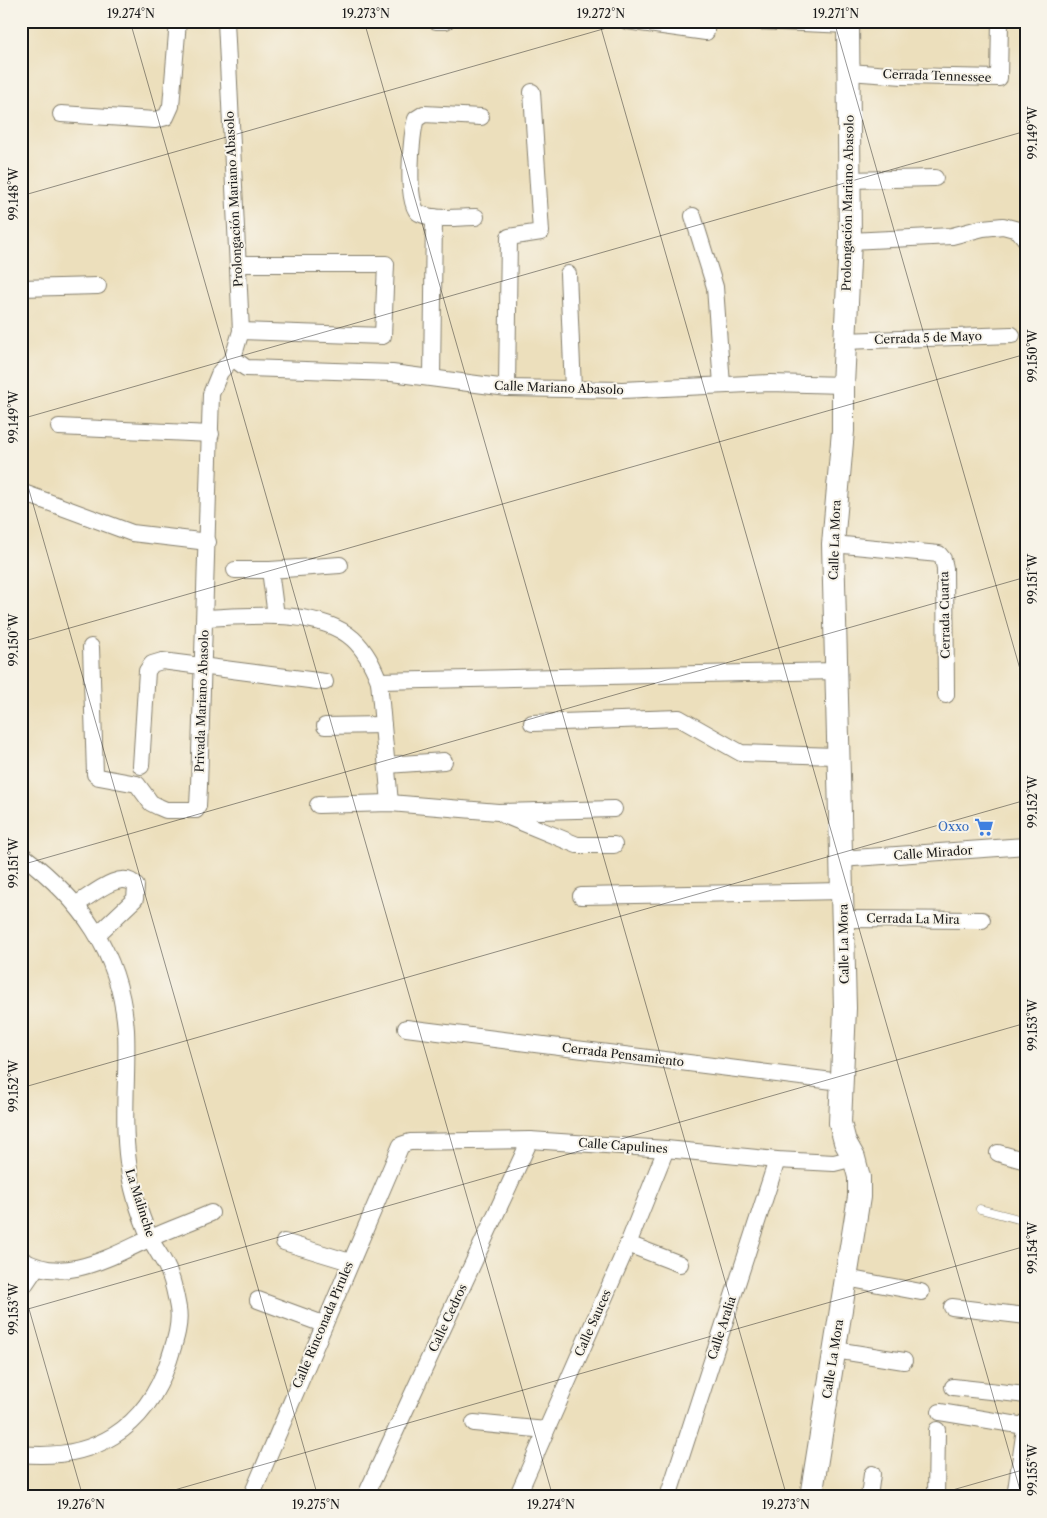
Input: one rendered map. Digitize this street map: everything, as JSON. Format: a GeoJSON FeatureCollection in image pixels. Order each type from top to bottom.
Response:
{"type":"FeatureCollection","features":[{"type":"Feature","properties":{"kind":"street"},"geometry":{"type":"LineString","coordinates":[[61,114],[155,120],[166,117],[172,106],[178,21]]}},
{"type":"Feature","properties":{"kind":"street","name":"Prolongación Mariano Abasolo"},"geometry":{"type":"LineString","coordinates":[[226,21],[241,331],[233,358]]}},
{"type":"Feature","properties":{"kind":"street"},"geometry":{"type":"LineString","coordinates":[[436,21],[446,21]]}},
{"type":"Feature","properties":{"kind":"street"},"geometry":{"type":"LineString","coordinates":[[627,21],[706,32],[706,21]]}},
{"type":"Feature","properties":{"kind":"street"},"geometry":{"type":"LineString","coordinates":[[756,21],[848,23]]}},
{"type":"Feature","properties":{"kind":"street","name":"Cerrada Tennessee"},"geometry":{"type":"LineString","coordinates":[[849,72],[903,76],[999,78],[1000,21]]}},
{"type":"Feature","properties":{"kind":"street","name":"Prolongación Mariano Abasolo"},"geometry":{"type":"LineString","coordinates":[[843,385],[850,241],[848,23]]}},
{"type":"Feature","properties":{"kind":"street"},"geometry":{"type":"LineString","coordinates":[[508,388],[509,237],[541,232],[532,92]]}},
{"type":"Feature","properties":{"kind":"street"},"geometry":{"type":"LineString","coordinates":[[476,217],[434,217],[418,213],[413,208],[410,194],[412,130],[416,119],[424,114],[481,117]]}},
{"type":"Feature","properties":{"kind":"street"},"geometry":{"type":"LineString","coordinates":[[849,180],[935,178]]}},
{"type":"Feature","properties":{"kind":"street"},"geometry":{"type":"LineString","coordinates":[[693,216],[715,287],[722,385]]}},
{"type":"Feature","properties":{"kind":"street"},"geometry":{"type":"LineString","coordinates":[[432,378],[434,217]]}},
{"type":"Feature","properties":{"kind":"street"},"geometry":{"type":"LineString","coordinates":[[850,241],[952,236],[983,228],[1003,226],[1018,230],[1026,240]]}},
{"type":"Feature","properties":{"kind":"street"},"geometry":{"type":"LineString","coordinates":[[239,264],[386,264],[383,336],[241,331]]}},
{"type":"Feature","properties":{"kind":"street"},"geometry":{"type":"LineString","coordinates":[[568,274],[573,388]]}},
{"type":"Feature","properties":{"kind":"street"},"geometry":{"type":"LineString","coordinates":[[21,288],[98,286]]}},
{"type":"Feature","properties":{"kind":"street","name":"Cerrada 5 de Mayo"},"geometry":{"type":"LineString","coordinates":[[844,341],[1012,336]]}},
{"type":"Feature","properties":{"kind":"street","name":"Calle Mariano Abasolo"},"geometry":{"type":"LineString","coordinates":[[233,358],[246,368],[392,373],[508,388],[622,390],[722,385],[843,385]]}},
{"type":"Feature","properties":{"kind":"street","name":"Privada Mariano Abasolo"},"geometry":{"type":"LineString","coordinates":[[91,647],[96,774],[99,777],[137,784],[151,803],[166,810],[196,810],[198,806],[204,666],[211,394],[220,372],[233,358]]}},
{"type":"Feature","properties":{"kind":"street","name":"Calle La Mora"},"geometry":{"type":"LineString","coordinates":[[811,1497],[859,1197],[859,1177],[854,1158],[845,1142],[840,1123],[845,1008],[836,756],[837,672],[833,544],[843,431],[843,385]]}},
{"type":"Feature","properties":{"kind":"street"},"geometry":{"type":"LineString","coordinates":[[59,427],[211,434]]}},
{"type":"Feature","properties":{"kind":"street"},"geometry":{"type":"LineString","coordinates":[[21,492],[132,533],[208,542]]}},
{"type":"Feature","properties":{"kind":"street","name":"Cerrada Cuarta"},"geometry":{"type":"LineString","coordinates":[[833,544],[939,554],[943,559],[945,568],[946,695]]}},
{"type":"Feature","properties":{"kind":"street"},"geometry":{"type":"LineString","coordinates":[[235,570],[270,570],[340,565]]}},
{"type":"Feature","properties":{"kind":"street"},"geometry":{"type":"LineString","coordinates":[[270,570],[276,616]]}},
{"type":"Feature","properties":{"kind":"street"},"geometry":{"type":"LineString","coordinates":[[205,618],[276,616],[326,624],[353,639],[371,661],[379,681],[390,804]]}},
{"type":"Feature","properties":{"kind":"street"},"geometry":{"type":"LineString","coordinates":[[141,766],[147,671],[152,664],[162,661],[325,682]]}},
{"type":"Feature","properties":{"kind":"street"},"geometry":{"type":"LineString","coordinates":[[379,681],[837,672]]}},
{"type":"Feature","properties":{"kind":"street"},"geometry":{"type":"LineString","coordinates":[[532,723],[679,718],[741,753],[836,756]]}},
{"type":"Feature","properties":{"kind":"street"},"geometry":{"type":"LineString","coordinates":[[326,726],[383,725]]}},
{"type":"Feature","properties":{"kind":"street"},"geometry":{"type":"LineString","coordinates":[[386,765],[444,761]]}},
{"type":"Feature","properties":{"kind":"street"},"geometry":{"type":"LineString","coordinates":[[318,805],[390,804],[498,812],[614,809]]}},
{"type":"Feature","properties":{"kind":"street"},"geometry":{"type":"LineString","coordinates":[[498,812],[577,845],[614,845]]}},
{"type":"Feature","properties":{"kind":"street","name":"Calle Mirador"},"geometry":{"type":"LineString","coordinates":[[840,859],[1026,846]]}},
{"type":"Feature","properties":{"kind":"street","name":"La Malinche"},"geometry":{"type":"LineString","coordinates":[[21,854],[46,873],[77,904],[98,934],[108,955],[121,998],[126,1030],[124,1108],[128,1163],[136,1197],[150,1238],[170,1275],[178,1311],[176,1339],[168,1364],[147,1406],[124,1430],[93,1448],[66,1455],[21,1454]]}},
{"type":"Feature","properties":{"kind":"street"},"geometry":{"type":"LineString","coordinates":[[77,904],[119,879],[129,879],[136,886],[135,899],[98,934]]}},
{"type":"Feature","properties":{"kind":"street"},"geometry":{"type":"LineString","coordinates":[[581,896],[842,891]]}},
{"type":"Feature","properties":{"kind":"street","name":"Cerrada La Mira"},"geometry":{"type":"LineString","coordinates":[[843,919],[982,920]]}},
{"type":"Feature","properties":{"kind":"street","name":"Cerrada Pensamiento"},"geometry":{"type":"LineString","coordinates":[[406,1028],[841,1082]]}},
{"type":"Feature","properties":{"kind":"street","name":"Calle Capulines"},"geometry":{"type":"LineString","coordinates":[[396,1154],[400,1144],[410,1142],[530,1140],[666,1149],[777,1160],[834,1163],[854,1158]]}},
{"type":"Feature","properties":{"kind":"street","name":"Calle Cedros"},"geometry":{"type":"LineString","coordinates":[[365,1497],[530,1140]]}},
{"type":"Feature","properties":{"kind":"street","name":"Calle Sauces"},"geometry":{"type":"LineString","coordinates":[[517,1497],[628,1244],[666,1149]]}},
{"type":"Feature","properties":{"kind":"street"},"geometry":{"type":"LineString","coordinates":[[998,1153],[1026,1161]]}},
{"type":"Feature","properties":{"kind":"street","name":"Calle Rinconada Pirules"},"geometry":{"type":"LineString","coordinates":[[251,1497],[396,1154]]}},
{"type":"Feature","properties":{"kind":"street","name":"Calle Aralia"},"geometry":{"type":"LineString","coordinates":[[668,1497],[777,1160]]}},
{"type":"Feature","properties":{"kind":"street"},"geometry":{"type":"LineString","coordinates":[[21,1259],[36,1268],[69,1269],[92,1265],[150,1238],[211,1213]]}},
{"type":"Feature","properties":{"kind":"street"},"geometry":{"type":"LineString","coordinates":[[284,1242],[350,1262]]}},
{"type":"Feature","properties":{"kind":"street"},"geometry":{"type":"LineString","coordinates":[[628,1244],[680,1264]]}},
{"type":"Feature","properties":{"kind":"street"},"geometry":{"type":"LineString","coordinates":[[21,1290],[36,1268]]}},
{"type":"Feature","properties":{"kind":"street"},"geometry":{"type":"LineString","coordinates":[[846,1278],[921,1292]]}},
{"type":"Feature","properties":{"kind":"street"},"geometry":{"type":"LineString","coordinates":[[258,1300],[323,1324]]}},
{"type":"Feature","properties":{"kind":"street"},"geometry":{"type":"LineString","coordinates":[[952,1307],[1026,1316]]}},
{"type":"Feature","properties":{"kind":"street"},"geometry":{"type":"LineString","coordinates":[[835,1350],[904,1361]]}},
{"type":"Feature","properties":{"kind":"street"},"geometry":{"type":"LineString","coordinates":[[953,1387],[1026,1394]]}},
{"type":"Feature","properties":{"kind":"street"},"geometry":{"type":"LineString","coordinates":[[940,1412],[1025,1426]]}},
{"type":"Feature","properties":{"kind":"street"},"geometry":{"type":"LineString","coordinates":[[1015,1497],[1026,1422]]}},
{"type":"Feature","properties":{"kind":"street"},"geometry":{"type":"LineString","coordinates":[[474,1423],[546,1430]]}},
{"type":"Feature","properties":{"kind":"street"},"geometry":{"type":"LineString","coordinates":[[936,1497],[937,1430]]}},
{"type":"Feature","properties":{"kind":"street"},"geometry":{"type":"LineString","coordinates":[[869,1497],[872,1474]]}},
{"type":"Feature","properties":{"kind":"lane"},"geometry":{"type":"LineString","coordinates":[[980,1209],[1026,1221]]}},
{"type":"Feature","properties":{"kind":"place","name":"Oxxo"},"geometry":{"type":"Point","coordinates":[984,827]}}]}
